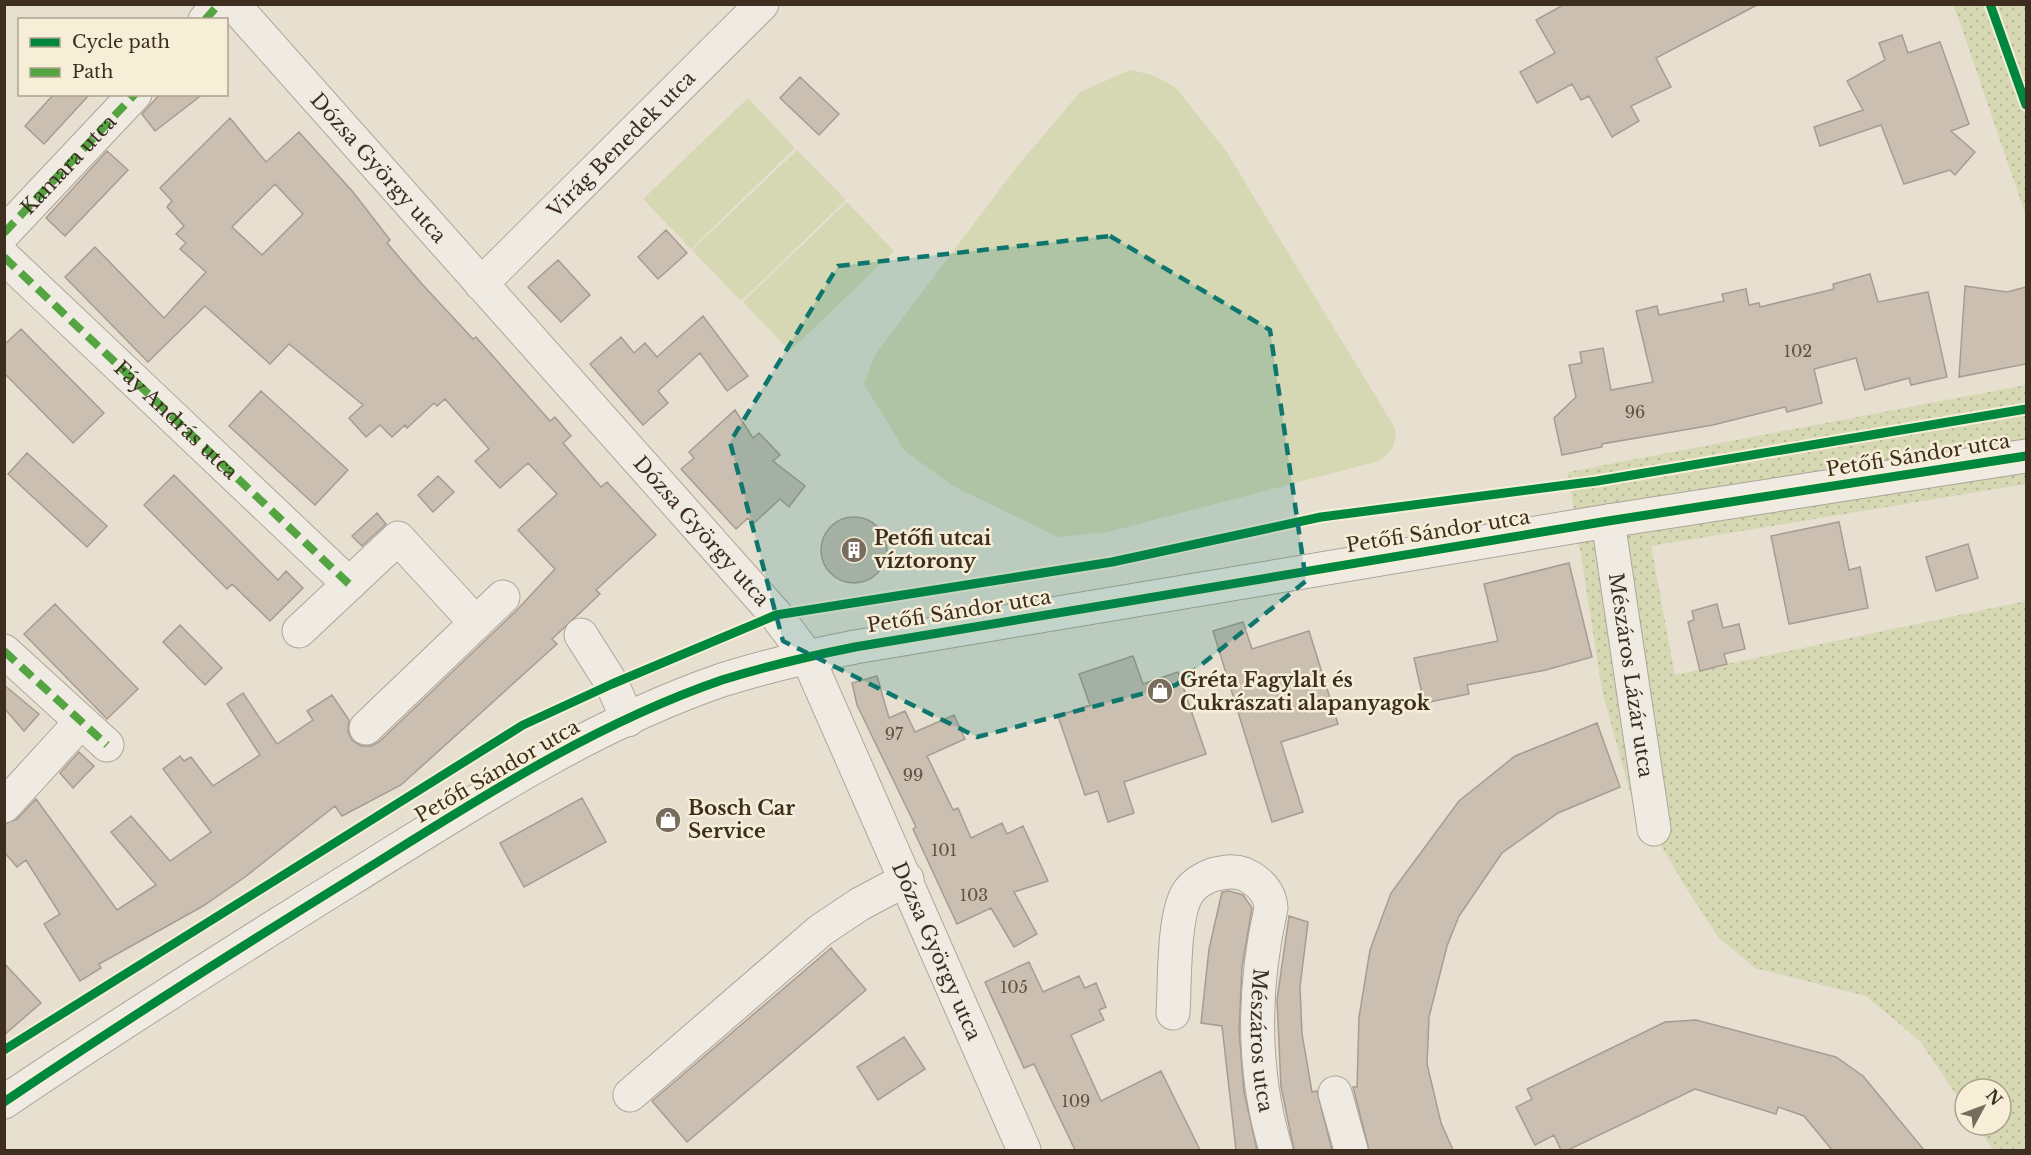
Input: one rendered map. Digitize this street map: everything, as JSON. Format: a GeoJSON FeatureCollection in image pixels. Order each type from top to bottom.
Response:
{"type":"FeatureCollection","features":[{"type":"Feature","properties":{"kind":"street"},"geometry":{"type":"LineString","coordinates":[[207,18],[219,4]]}},
{"type":"Feature","properties":{"kind":"street","name":"Dózsa György utca"},"geometry":{"type":"LineString","coordinates":[[233,4],[776,615],[807,656],[1024,1150]]}},
{"type":"Feature","properties":{"kind":"street","name":"Virág Benedek utca"},"geometry":{"type":"LineString","coordinates":[[481,284],[762,4]]}},
{"type":"Feature","properties":{"kind":"street","name":"Kamara utca"},"geometry":{"type":"LineString","coordinates":[[6,234],[133,96]]}},
{"type":"Feature","properties":{"kind":"street","name":"Fáy András utca"},"geometry":{"type":"LineString","coordinates":[[6,234],[349,584]]}},
{"type":"Feature","properties":{"kind":"street","name":"Petőfi Sándor utca"},"geometry":{"type":"LineString","coordinates":[[4,1102],[132,1015],[486,795],[627,720],[721,681],[807,656],[1608,521],[2026,456]]}},
{"type":"Feature","properties":{"kind":"street","name":"Mészáros Lázár utca"},"geometry":{"type":"LineString","coordinates":[[1608,521],[1654,829]]}},
{"type":"Feature","properties":{"kind":"street"},"geometry":{"type":"LineString","coordinates":[[299,631],[398,538],[476,623]]}},
{"type":"Feature","properties":{"kind":"street"},"geometry":{"type":"LineString","coordinates":[[366,728],[503,597]]}},
{"type":"Feature","properties":{"kind":"street"},"geometry":{"type":"LineString","coordinates":[[581,635],[612,684],[627,720]]}},
{"type":"Feature","properties":{"kind":"street"},"geometry":{"type":"LineString","coordinates":[[4,651],[107,745]]}},
{"type":"Feature","properties":{"kind":"street"},"geometry":{"type":"LineString","coordinates":[[4,806],[81,722]]}},
{"type":"Feature","properties":{"kind":"street","name":"Mészáros utca"},"geometry":{"type":"LineString","coordinates":[[1173,1013],[1178,936],[1185,896],[1199,881],[1209,876],[1226,871],[1243,874],[1258,883],[1270,898],[1271,908],[1260,972],[1258,1043],[1260,1082],[1276,1150]]}},
{"type":"Feature","properties":{"kind":"street"},"geometry":{"type":"LineString","coordinates":[[630,1095],[821,930],[860,904],[906,879]]}},
{"type":"Feature","properties":{"kind":"street"},"geometry":{"type":"LineString","coordinates":[[1335,1092],[1351,1150]]}},
{"type":"Feature","properties":{"kind":"highlighted area"},"geometry":{"type":"Polygon","coordinates":[[[1110,236],[1270,330],[1306,581],[1176,685],[977,737],[783,641],[730,442],[838,266],[1110,236]]]}},
{"type":"Feature","properties":{"kind":"green space"},"geometry":{"type":"Polygon","coordinates":[[[1953,5],[2026,5],[2026,216],[1958,17],[1953,5]]]}},
{"type":"Feature","properties":{"kind":"green space"},"geometry":{"type":"Polygon","coordinates":[[[1130,70],[1153,75],[1176,88],[1226,151],[1395,428],[1395,439],[1390,451],[1379,461],[1108,532],[1058,537],[953,486],[905,451],[864,384],[875,355],[1016,168],[1080,92],[1130,70]]]}},
{"type":"Feature","properties":{"kind":"green space"},"geometry":{"type":"Polygon","coordinates":[[[748,98],[795,148],[691,249],[643,199],[748,98]]]}},
{"type":"Feature","properties":{"kind":"green space"},"geometry":{"type":"Polygon","coordinates":[[[797,150],[846,200],[741,301],[692,250],[797,150]]]}},
{"type":"Feature","properties":{"kind":"green space"},"geometry":{"type":"Polygon","coordinates":[[[847,202],[894,251],[790,351],[743,302],[847,202]]]}},
{"type":"Feature","properties":{"kind":"green space"},"geometry":{"type":"Polygon","coordinates":[[[2026,385],[2026,484],[1651,546],[1675,675],[2026,601],[2026,1150],[1993,1150],[1984,1137],[2013,1137],[2013,1077],[1953,1077],[1953,1090],[1920,1041],[1866,996],[1755,968],[1718,937],[1630,793],[1602,690],[1568,472],[2026,385]]]}},
{"type":"Feature","properties":{"kind":"building"},"geometry":{"type":"Polygon","coordinates":[[[1565,4],[1759,4],[1656,58],[1671,87],[1631,106],[1639,121],[1612,137],[1589,96],[1581,100],[1572,84],[1537,103],[1520,72],[1555,53],[1536,20],[1565,4]]]}},
{"type":"Feature","properties":{"kind":"building"},"geometry":{"type":"Polygon","coordinates":[[[1902,35],[1908,53],[1940,42],[1969,124],[1951,131],[1975,152],[1955,175],[1950,170],[1904,184],[1881,125],[1820,146],[1814,127],[1863,110],[1847,81],[1885,60],[1879,43],[1902,35]]]}},
{"type":"Feature","properties":{"kind":"building"},"geometry":{"type":"Polygon","coordinates":[[[800,77],[839,114],[819,135],[780,98],[800,77]]]}},
{"type":"Feature","properties":{"kind":"building"},"geometry":{"type":"Polygon","coordinates":[[[52,96],[88,96],[44,144],[25,126],[52,96]]]}},
{"type":"Feature","properties":{"kind":"building"},"geometry":{"type":"Polygon","coordinates":[[[158,96],[200,96],[155,131],[142,114],[158,96]]]}},
{"type":"Feature","properties":{"kind":"building"},"geometry":{"type":"Polygon","coordinates":[[[230,118],[266,162],[299,132],[353,192],[390,240],[387,243],[422,284],[473,339],[476,337],[550,421],[555,417],[571,436],[563,443],[601,487],[607,482],[656,535],[596,590],[600,594],[552,639],[557,644],[401,785],[342,816],[335,806],[245,877],[203,906],[99,964],[101,968],[80,981],[44,924],[60,914],[26,860],[17,867],[4,852],[4,824],[17,819],[36,799],[117,910],[156,885],[111,832],[131,816],[170,861],[211,832],[163,769],[180,756],[184,761],[191,757],[213,786],[260,755],[227,704],[243,693],[277,744],[313,720],[307,711],[332,695],[349,720],[348,732],[352,740],[361,746],[371,746],[379,742],[516,611],[555,569],[518,530],[557,494],[528,463],[500,488],[475,461],[489,449],[445,399],[437,406],[434,403],[407,428],[405,425],[392,437],[380,425],[366,437],[349,418],[363,405],[289,344],[270,364],[205,306],[148,362],[65,277],[95,247],[164,318],[206,272],[180,249],[186,243],[176,234],[184,226],[167,207],[172,201],[160,188],[230,118]],[[275,184],[232,227],[262,255],[303,214],[275,184]]]}},
{"type":"Feature","properties":{"kind":"building"},"geometry":{"type":"Polygon","coordinates":[[[107,151],[128,170],[65,236],[46,218],[107,151]]]}},
{"type":"Feature","properties":{"kind":"building"},"geometry":{"type":"Polygon","coordinates":[[[666,230],[687,253],[658,279],[638,257],[666,230]]]}},
{"type":"Feature","properties":{"kind":"building"},"geometry":{"type":"Polygon","coordinates":[[[558,260],[590,295],[561,322],[528,287],[558,260]]]}},
{"type":"Feature","properties":{"kind":"building"},"geometry":{"type":"Polygon","coordinates":[[[1870,274],[1878,302],[1928,292],[1947,377],[1911,385],[1909,378],[1865,390],[1856,358],[1814,369],[1822,403],[1787,412],[1785,407],[1713,425],[1602,444],[1602,447],[1562,455],[1554,418],[1576,397],[1569,365],[1582,363],[1580,352],[1603,348],[1611,390],[1653,382],[1636,311],[1657,306],[1659,315],[1724,301],[1722,294],[1746,289],[1749,305],[1759,303],[1760,307],[1834,289],[1833,284],[1870,274]]]}},
{"type":"Feature","properties":{"kind":"building"},"geometry":{"type":"Polygon","coordinates":[[[1965,286],[2007,292],[2026,287],[2026,364],[1959,377],[1965,286]]]}},
{"type":"Feature","properties":{"kind":"building"},"geometry":{"type":"Polygon","coordinates":[[[703,316],[748,376],[727,391],[700,353],[658,391],[668,403],[643,425],[590,364],[621,337],[634,353],[645,343],[657,357],[703,316]]]}},
{"type":"Feature","properties":{"kind":"building"},"geometry":{"type":"Polygon","coordinates":[[[21,329],[104,413],[73,443],[4,373],[4,345],[21,329]]]}},
{"type":"Feature","properties":{"kind":"building"},"geometry":{"type":"Polygon","coordinates":[[[261,391],[348,470],[315,505],[229,426],[261,391]]]}},
{"type":"Feature","properties":{"kind":"building"},"geometry":{"type":"Polygon","coordinates":[[[735,410],[753,438],[759,433],[780,455],[773,461],[805,486],[789,507],[780,499],[753,524],[748,518],[736,529],[681,469],[694,458],[689,452],[735,410]]]}},
{"type":"Feature","properties":{"kind":"building"},"geometry":{"type":"Polygon","coordinates":[[[27,453],[107,526],[87,547],[8,474],[27,453]]]}},
{"type":"Feature","properties":{"kind":"building"},"geometry":{"type":"Polygon","coordinates":[[[174,475],[278,580],[286,571],[303,588],[270,621],[232,584],[227,589],[144,505],[174,475]]]}},
{"type":"Feature","properties":{"kind":"building"},"geometry":{"type":"Polygon","coordinates":[[[438,476],[454,492],[433,512],[418,495],[438,476]]]}},
{"type":"Feature","properties":{"kind":"building"},"geometry":{"type":"Polygon","coordinates":[[[377,513],[386,524],[362,546],[352,536],[377,513]]]}},
{"type":"Feature","properties":{"kind":"building","name":"Petőfi utcai víztorony"},"geometry":{"type":"Polygon","coordinates":[[[854,517],[867,520],[877,527],[884,537],[887,550],[884,563],[877,573],[867,580],[854,583],[841,580],[831,573],[824,563],[821,550],[824,537],[831,527],[841,520],[854,517]]]}},
{"type":"Feature","properties":{"kind":"building"},"geometry":{"type":"Polygon","coordinates":[[[1839,522],[1849,570],[1860,567],[1868,608],[1789,624],[1771,536],[1839,522]]]}},
{"type":"Feature","properties":{"kind":"building"},"geometry":{"type":"Polygon","coordinates":[[[1968,544],[1978,578],[1936,591],[1926,557],[1968,544]]]}},
{"type":"Feature","properties":{"kind":"building"},"geometry":{"type":"Polygon","coordinates":[[[1569,563],[1592,657],[1546,670],[1467,685],[1469,694],[1424,703],[1414,658],[1498,641],[1484,584],[1569,563]]]}},
{"type":"Feature","properties":{"kind":"building"},"geometry":{"type":"Polygon","coordinates":[[[55,604],[138,689],[107,719],[24,634],[55,604]]]}},
{"type":"Feature","properties":{"kind":"building"},"geometry":{"type":"Polygon","coordinates":[[[1717,604],[1723,628],[1739,624],[1745,649],[1724,654],[1727,664],[1700,671],[1688,622],[1694,620],[1692,611],[1717,604]]]}},
{"type":"Feature","properties":{"kind":"building"},"geometry":{"type":"Polygon","coordinates":[[[1243,622],[1252,649],[1309,631],[1338,724],[1281,742],[1303,812],[1272,822],[1213,631],[1243,622]]]}},
{"type":"Feature","properties":{"kind":"building"},"geometry":{"type":"Polygon","coordinates":[[[180,625],[222,668],[205,685],[163,642],[180,625]]]}},
{"type":"Feature","properties":{"kind":"building"},"geometry":{"type":"Polygon","coordinates":[[[1133,656],[1143,684],[1178,672],[1206,754],[1124,782],[1134,813],[1108,822],[1098,791],[1085,795],[1058,716],[1090,705],[1079,674],[1133,656]]]}},
{"type":"Feature","properties":{"kind":"building"},"geometry":{"type":"Polygon","coordinates":[[[877,676],[889,718],[905,711],[915,732],[954,715],[965,739],[927,756],[953,810],[958,808],[971,838],[1002,823],[1007,834],[1023,826],[1048,881],[1014,892],[1037,934],[1014,947],[991,908],[957,924],[913,829],[916,827],[857,705],[852,683],[877,676]]]}},
{"type":"Feature","properties":{"kind":"building"},"geometry":{"type":"Polygon","coordinates":[[[4,685],[39,714],[24,731],[4,708],[4,685]]]}},
{"type":"Feature","properties":{"kind":"building"},"geometry":{"type":"Polygon","coordinates":[[[1597,723],[1620,787],[1558,813],[1502,853],[1459,916],[1447,946],[1429,1017],[1427,1064],[1441,1123],[1453,1150],[1369,1150],[1353,1087],[1357,1087],[1359,1017],[1370,950],[1391,893],[1459,801],[1515,756],[1597,723]]]}},
{"type":"Feature","properties":{"kind":"building"},"geometry":{"type":"Polygon","coordinates":[[[79,752],[94,766],[73,788],[60,773],[79,752]]]}},
{"type":"Feature","properties":{"kind":"building"},"geometry":{"type":"Polygon","coordinates":[[[582,798],[606,842],[524,887],[500,843],[582,798]]]}},
{"type":"Feature","properties":{"kind":"building"},"geometry":{"type":"Polygon","coordinates":[[[1229,891],[1243,895],[1252,908],[1242,967],[1239,1030],[1244,1092],[1257,1150],[1236,1150],[1222,1026],[1201,1023],[1209,949],[1222,892],[1229,891]]]}},
{"type":"Feature","properties":{"kind":"building"},"geometry":{"type":"Polygon","coordinates":[[[1289,916],[1308,922],[1300,987],[1302,1034],[1312,1092],[1317,1091],[1332,1150],[1294,1150],[1281,1087],[1277,1000],[1289,916]]]}},
{"type":"Feature","properties":{"kind":"building"},"geometry":{"type":"Polygon","coordinates":[[[831,948],[866,990],[687,1142],[652,1101],[831,948]]]}},
{"type":"Feature","properties":{"kind":"building"},"geometry":{"type":"Polygon","coordinates":[[[1029,962],[1043,992],[1079,976],[1085,988],[1096,983],[1106,1007],[1099,1010],[1104,1020],[1071,1035],[1101,1101],[1161,1071],[1200,1150],[1075,1150],[1034,1064],[1024,1068],[985,982],[1029,962]]]}},
{"type":"Feature","properties":{"kind":"building"},"geometry":{"type":"Polygon","coordinates":[[[4,963],[41,1003],[4,1035],[4,963]]]}},
{"type":"Feature","properties":{"kind":"building"},"geometry":{"type":"Polygon","coordinates":[[[1696,1020],[1836,1057],[1863,1076],[1924,1150],[1832,1150],[1804,1116],[1778,1107],[1776,1114],[1695,1089],[1568,1150],[1561,1150],[1554,1135],[1535,1145],[1516,1107],[1532,1099],[1527,1089],[1665,1022],[1696,1020]]]}},
{"type":"Feature","properties":{"kind":"building"},"geometry":{"type":"Polygon","coordinates":[[[904,1037],[925,1069],[878,1100],[857,1067],[904,1037]]]}},
{"type":"Feature","properties":{"kind":"marked path"},"geometry":{"type":"LineString","coordinates":[[207,18],[219,4]]}},
{"type":"Feature","properties":{"kind":"marked path"},"geometry":{"type":"LineString","coordinates":[[4,233],[133,96]]}},
{"type":"Feature","properties":{"kind":"marked path"},"geometry":{"type":"LineString","coordinates":[[4,257],[349,584]]}},
{"type":"Feature","properties":{"kind":"marked path"},"geometry":{"type":"LineString","coordinates":[[4,651],[107,745]]}},
{"type":"Feature","properties":{"kind":"cycle path"},"geometry":{"type":"LineString","coordinates":[[1990,4],[2026,105]]}},
{"type":"Feature","properties":{"kind":"cycle path"},"geometry":{"type":"LineString","coordinates":[[4,1050],[523,725],[612,684],[776,615],[1112,562],[1321,517],[1597,481],[2026,409]]}},
{"type":"Feature","properties":{"kind":"cycle path"},"geometry":{"type":"LineString","coordinates":[[4,1102],[219,962],[484,796],[576,744],[624,720],[722,680],[855,647],[1608,521],[2026,456]]}},
{"type":"Feature","properties":{"kind":"place","name":"Petőfi utcai víztorony"},"geometry":{"type":"Point","coordinates":[854,550]}},
{"type":"Feature","properties":{"kind":"place","name":"Gréta Fagylalt és Cukrászati alapanyagok"},"geometry":{"type":"Point","coordinates":[1160,691]}},
{"type":"Feature","properties":{"kind":"place","name":"Bosch Car Service"},"geometry":{"type":"Point","coordinates":[668,820]}}]}
